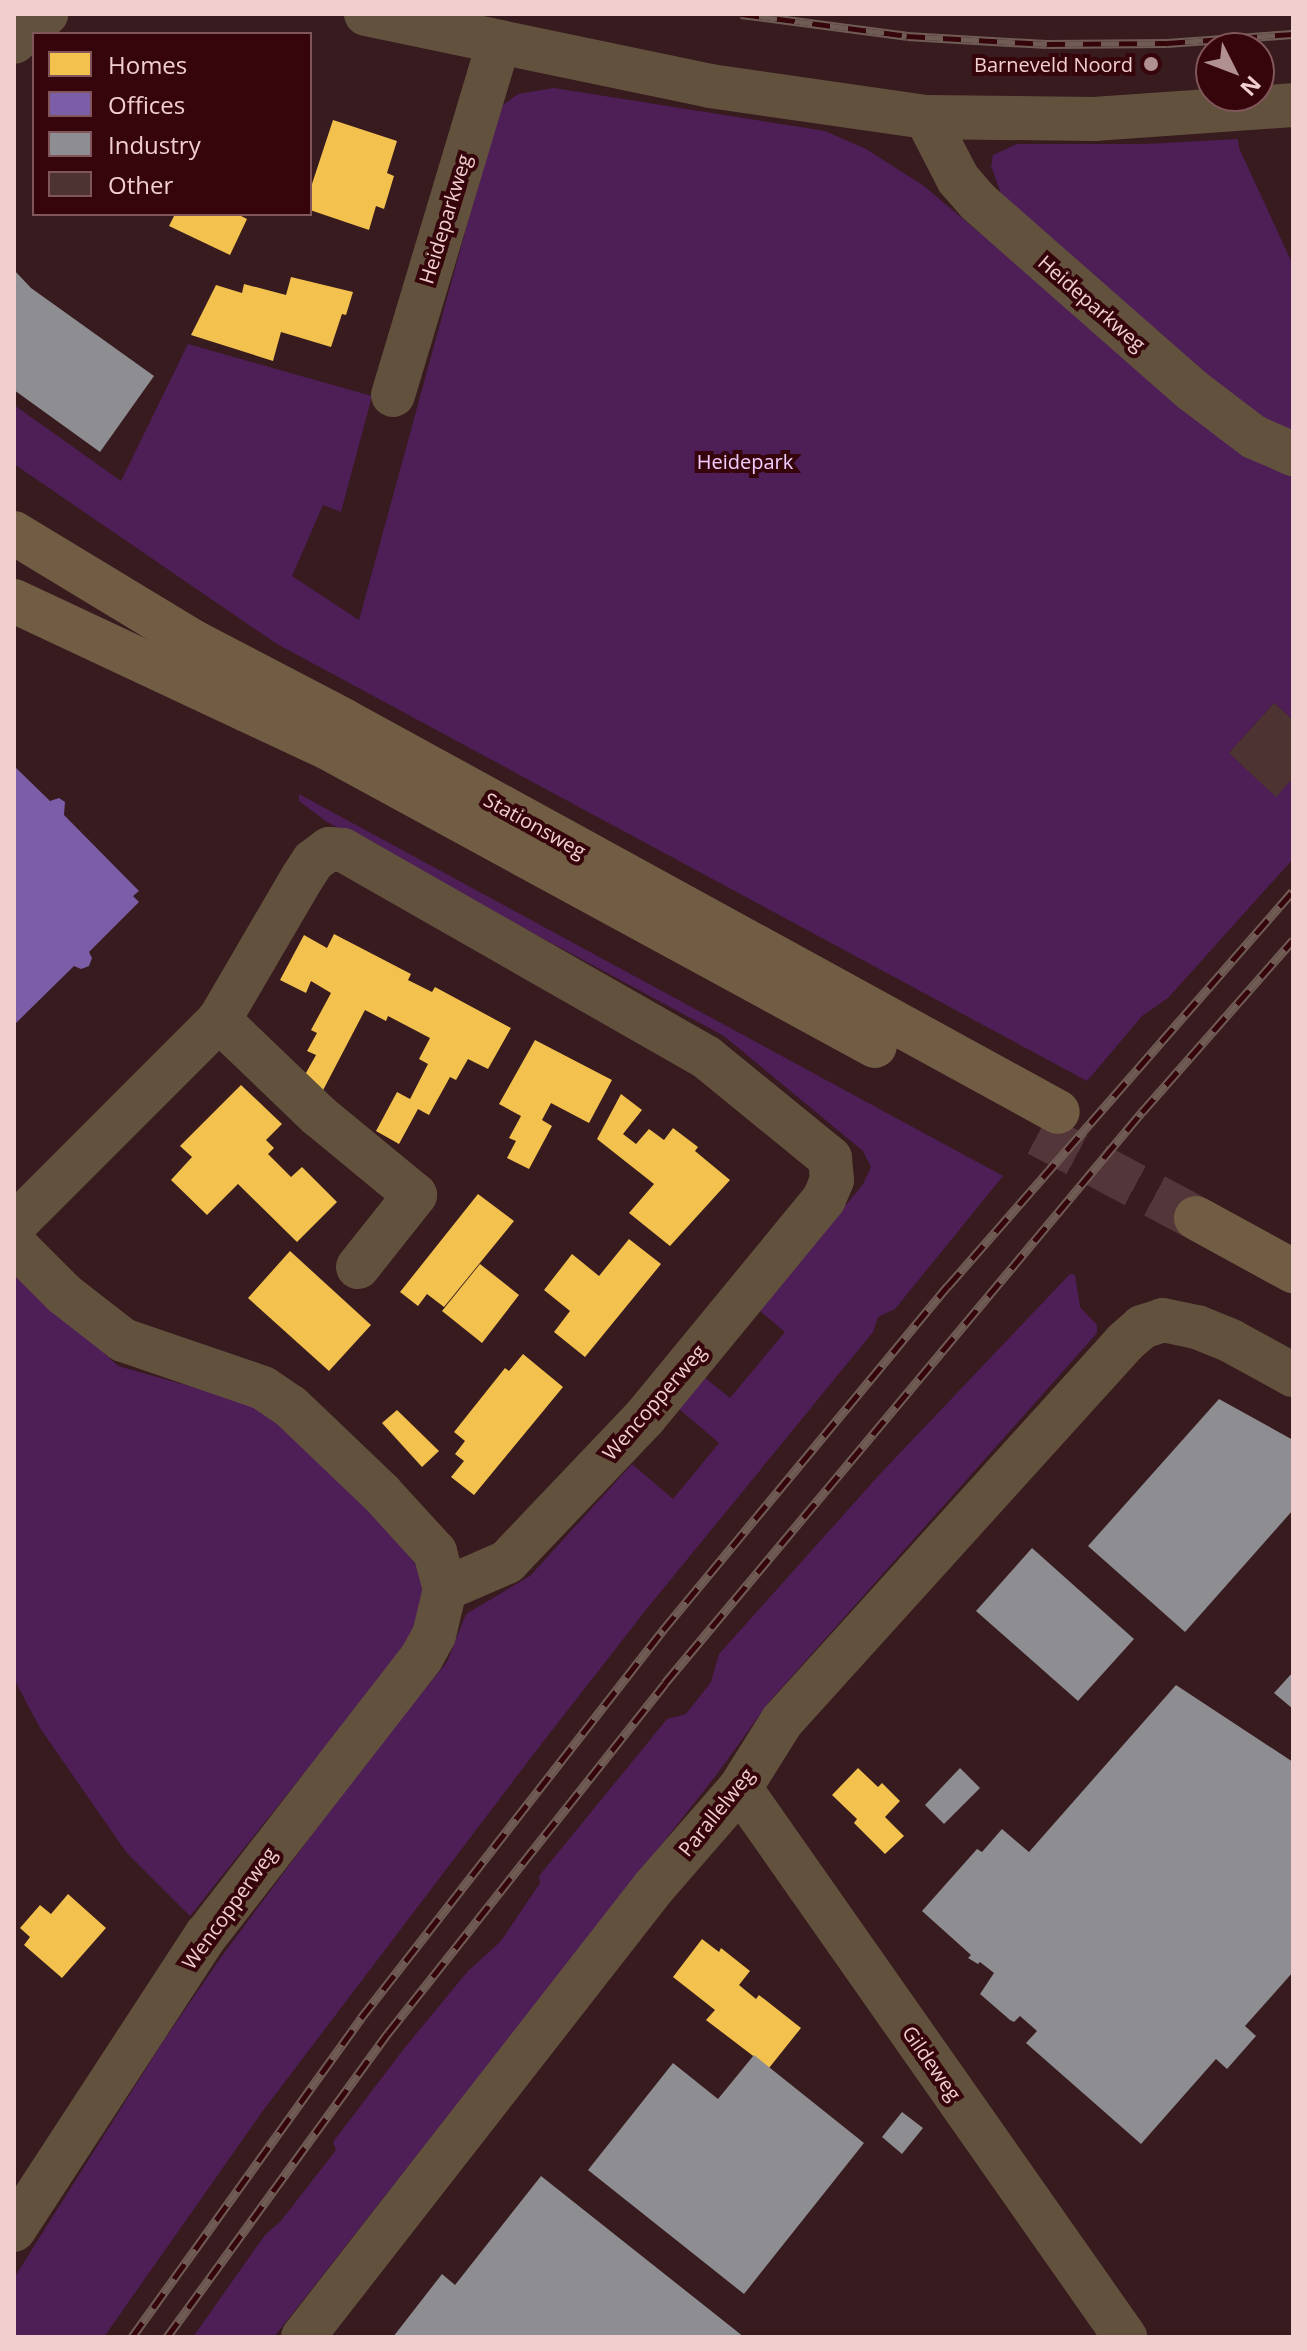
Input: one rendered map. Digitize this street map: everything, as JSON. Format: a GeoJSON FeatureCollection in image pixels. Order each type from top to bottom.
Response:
{"type":"FeatureCollection","features":[{"type":"Feature","properties":{"kind":"main road","name":"Stationsweg"},"geometry":{"type":"LineString","coordinates":[[14,533],[194,642],[357,728],[1048,1123],[326,747],[14,601]]}},
{"type":"Feature","properties":{"kind":"main road"},"geometry":{"type":"LineString","coordinates":[[1293,1240],[1205,1208],[1293,1271]]}},
{"type":"Feature","properties":{"kind":"street"},"geometry":{"type":"LineString","coordinates":[[366,14],[710,86],[926,117],[1094,119],[1293,105]]}},
{"type":"Feature","properties":{"kind":"street","name":"Heideparkweg"},"geometry":{"type":"LineString","coordinates":[[393,395],[498,44]]}},
{"type":"Feature","properties":{"kind":"street","name":"Heideparkweg"},"geometry":{"type":"LineString","coordinates":[[926,117],[958,179],[978,202],[1201,397],[1254,437],[1293,454]]}},
{"type":"Feature","properties":{"kind":"street","name":"Wencopperweg"},"geometry":{"type":"LineString","coordinates":[[219,1020],[313,861],[329,849],[343,850],[706,1057],[830,1158],[832,1180],[824,1199],[635,1428],[507,1562],[445,1589]]}},
{"type":"Feature","properties":{"kind":"street"},"geometry":{"type":"LineString","coordinates":[[14,1225],[219,1020],[319,1116],[415,1195],[358,1267]]}},
{"type":"Feature","properties":{"kind":"street","name":"Wencopperweg"},"geometry":{"type":"LineString","coordinates":[[14,1244],[64,1294],[123,1340],[263,1388],[290,1406],[382,1494],[435,1552],[445,1589],[434,1635],[422,1657],[206,1935],[14,2230]]}},
{"type":"Feature","properties":{"kind":"street","name":"Parallelweg"},"geometry":{"type":"LineString","coordinates":[[303,2337],[653,1888],[740,1788],[782,1721],[1100,1367],[1142,1327],[1163,1320],[1197,1327],[1231,1341],[1293,1375]]}},
{"type":"Feature","properties":{"kind":"street","name":"Gildeweg"},"geometry":{"type":"LineString","coordinates":[[740,1788],[1125,2337]]}},
{"type":"Feature","properties":{"kind":"green space","name":"Heidepark"},"geometry":{"type":"Polygon","coordinates":[[[554,88],[825,131],[866,149],[924,186],[981,234],[1293,469],[1293,720],[1274,703],[1229,753],[1276,796],[1293,778],[1293,859],[1168,998],[1142,1016],[1087,1081],[277,644],[14,464],[14,405],[121,481],[188,344],[372,396],[341,512],[323,505],[292,576],[359,620],[499,108],[518,94],[554,88]]]}},
{"type":"Feature","properties":{"kind":"green space"},"geometry":{"type":"Polygon","coordinates":[[[1238,139],[1239,148],[1293,265],[1293,439],[1278,435],[1006,207],[991,166],[993,155],[1017,144],[1146,144],[1238,139]]]}},
{"type":"Feature","properties":{"kind":"green space"},"geometry":{"type":"Polygon","coordinates":[[[299,794],[1003,1176],[895,1309],[878,1317],[873,1332],[645,1611],[539,1747],[262,2112],[104,2337],[14,2337],[14,2278],[164,2040],[222,1956],[371,1755],[447,1662],[466,1614],[530,1576],[632,1464],[673,1499],[719,1443],[679,1409],[705,1378],[730,1398],[785,1332],[760,1311],[863,1184],[871,1167],[863,1151],[724,1036],[327,822],[299,801],[299,794]]]}},
{"type":"Feature","properties":{"kind":"green space"},"geometry":{"type":"Polygon","coordinates":[[[14,1270],[118,1366],[253,1404],[279,1424],[400,1537],[426,1584],[412,1638],[190,1916],[126,1852],[40,1728],[14,1679],[14,1270]]]}},
{"type":"Feature","properties":{"kind":"green space"},"geometry":{"type":"Polygon","coordinates":[[[1070,1274],[1075,1275],[1080,1307],[1097,1325],[1097,1333],[769,1702],[717,1774],[274,2337],[193,2337],[265,2235],[280,2222],[336,2150],[333,2142],[406,2046],[468,1971],[501,1941],[540,1883],[539,1876],[667,1719],[686,1714],[711,1682],[719,1654],[880,1474],[1070,1274]]]}},
{"type":"Feature","properties":{"kind":"building: Homes"},"geometry":{"type":"Polygon","coordinates":[[[333,120],[397,141],[387,173],[394,176],[384,209],[376,206],[369,230],[312,211],[312,184],[333,120]]]}},
{"type":"Feature","properties":{"kind":"building: Homes"},"geometry":{"type":"Polygon","coordinates":[[[174,216],[241,216],[247,219],[230,255],[169,226],[174,216]]]}},
{"type":"Feature","properties":{"kind":"building: Homes"},"geometry":{"type":"Polygon","coordinates":[[[291,277],[353,292],[331,347],[281,332],[273,361],[191,335],[216,285],[242,293],[244,284],[286,295],[291,277]]]}},
{"type":"Feature","properties":{"kind":"building: Homes"},"geometry":{"type":"Polygon","coordinates":[[[334,934],[411,974],[408,980],[432,992],[435,987],[511,1028],[488,1069],[468,1059],[456,1080],[450,1077],[429,1115],[418,1109],[399,1144],[376,1131],[397,1092],[410,1099],[428,1064],[419,1059],[430,1038],[388,1016],[386,1021],[365,1010],[320,1096],[302,1080],[316,1055],[307,1051],[317,1033],[311,1030],[331,993],[311,981],[306,993],[280,980],[304,935],[327,948],[334,934]]]}},
{"type":"Feature","properties":{"kind":"building: Homes"},"geometry":{"type":"Polygon","coordinates":[[[535,1040],[612,1080],[589,1123],[551,1103],[542,1120],[552,1126],[529,1169],[507,1158],[516,1141],[509,1138],[521,1116],[499,1104],[535,1040]]]}},
{"type":"Feature","properties":{"kind":"building: Homes"},"geometry":{"type":"Polygon","coordinates":[[[241,1085],[282,1124],[266,1140],[274,1148],[268,1154],[291,1177],[302,1167],[337,1202],[297,1242],[238,1184],[207,1215],[171,1180],[192,1157],[180,1146],[241,1085]]]}},
{"type":"Feature","properties":{"kind":"building: Homes"},"geometry":{"type":"Polygon","coordinates":[[[621,1094],[642,1110],[623,1134],[636,1144],[649,1129],[664,1140],[673,1128],[698,1147],[695,1151],[730,1180],[670,1246],[629,1213],[654,1184],[597,1139],[621,1094]]]}},
{"type":"Feature","properties":{"kind":"building: Homes"},"geometry":{"type":"Polygon","coordinates":[[[478,1194],[514,1221],[444,1307],[427,1294],[418,1306],[400,1292],[478,1194]]]}},
{"type":"Feature","properties":{"kind":"building: Homes"},"geometry":{"type":"Polygon","coordinates":[[[629,1239],[661,1264],[585,1357],[554,1332],[570,1311],[544,1290],[572,1254],[599,1276],[629,1239]]]}},
{"type":"Feature","properties":{"kind":"building: Homes"},"geometry":{"type":"Polygon","coordinates":[[[290,1251],[371,1325],[329,1371],[248,1298],[290,1251]]]}},
{"type":"Feature","properties":{"kind":"building: Homes"},"geometry":{"type":"Polygon","coordinates":[[[480,1264],[519,1295],[482,1343],[442,1311],[480,1264]]]}},
{"type":"Feature","properties":{"kind":"building: Homes"},"geometry":{"type":"Polygon","coordinates":[[[523,1354],[563,1387],[474,1495],[451,1477],[464,1461],[455,1454],[465,1441],[454,1432],[505,1368],[509,1371],[523,1354]]]}},
{"type":"Feature","properties":{"kind":"building: Homes"},"geometry":{"type":"Polygon","coordinates":[[[397,1410],[439,1451],[422,1467],[382,1423],[397,1410]]]}},
{"type":"Feature","properties":{"kind":"building: Homes"},"geometry":{"type":"Polygon","coordinates":[[[858,1768],[878,1787],[882,1783],[900,1801],[885,1817],[904,1836],[885,1854],[854,1823],[857,1819],[832,1795],[858,1768]]]}},
{"type":"Feature","properties":{"kind":"building: Homes"},"geometry":{"type":"Polygon","coordinates":[[[68,1894],[106,1928],[62,1978],[24,1945],[30,1937],[20,1928],[40,1905],[51,1914],[68,1894]]]}},
{"type":"Feature","properties":{"kind":"building: Homes"},"geometry":{"type":"Polygon","coordinates":[[[702,1939],[719,1952],[721,1948],[750,1971],[739,1985],[756,1999],[759,1995],[801,2028],[769,2068],[706,2020],[715,2010],[673,1977],[702,1939]]]}},
{"type":"Feature","properties":{"kind":"building: Offices"},"geometry":{"type":"Polygon","coordinates":[[[14,766],[50,801],[59,798],[65,802],[64,815],[139,891],[133,896],[139,902],[89,952],[92,958],[89,966],[81,969],[74,966],[16,1023],[14,766]]]}},
{"type":"Feature","properties":{"kind":"building: Industry"},"geometry":{"type":"Polygon","coordinates":[[[14,270],[31,288],[154,376],[100,452],[14,390],[14,270]]]}},
{"type":"Feature","properties":{"kind":"building: Industry"},"geometry":{"type":"Polygon","coordinates":[[[1219,1399],[1293,1440],[1293,1510],[1185,1632],[1088,1546],[1219,1399]]]}},
{"type":"Feature","properties":{"kind":"building: Industry"},"geometry":{"type":"Polygon","coordinates":[[[1032,1548],[1134,1639],[1078,1701],[976,1611],[1032,1548]]]}},
{"type":"Feature","properties":{"kind":"building: Industry"},"geometry":{"type":"Polygon","coordinates":[[[1293,1672],[1293,1709],[1274,1693],[1293,1672]]]}},
{"type":"Feature","properties":{"kind":"building: Industry"},"geometry":{"type":"Polygon","coordinates":[[[1176,1685],[1293,1762],[1293,1972],[1245,2026],[1256,2036],[1227,2069],[1216,2059],[1141,2144],[1026,2043],[1037,2031],[1020,2016],[1014,2022],[1010,2020],[980,1994],[994,1973],[980,1962],[978,1964],[968,1958],[971,1955],[922,1911],[977,1849],[982,1852],[1002,1829],[1029,1852],[1176,1685]]]}},
{"type":"Feature","properties":{"kind":"building: Industry"},"geometry":{"type":"Polygon","coordinates":[[[960,1768],[980,1788],[944,1824],[925,1805],[960,1768]]]}},
{"type":"Feature","properties":{"kind":"building: Industry"},"geometry":{"type":"Polygon","coordinates":[[[754,2055],[864,2143],[744,2294],[588,2170],[673,2063],[718,2099],[754,2055]]]}},
{"type":"Feature","properties":{"kind":"building: Industry"},"geometry":{"type":"Polygon","coordinates":[[[902,2112],[923,2128],[902,2154],[882,2137],[902,2112]]]}},
{"type":"Feature","properties":{"kind":"building: Industry"},"geometry":{"type":"Polygon","coordinates":[[[541,2176],[744,2337],[393,2337],[442,2274],[455,2285],[541,2176]]]}},
{"type":"Feature","properties":{"kind":"building: Other"},"geometry":{"type":"Polygon","coordinates":[[[1274,703],[1293,720],[1293,778],[1276,797],[1229,753],[1274,703]]]}},
{"type":"Feature","properties":{"kind":"tunnel"},"geometry":{"type":"LineString","coordinates":[[1038,1134],[1196,1218]]}},
{"type":"Feature","properties":{"kind":"railway"},"geometry":{"type":"LineString","coordinates":[[741,14],[907,36],[1047,44],[1167,43],[1293,34]]}},
{"type":"Feature","properties":{"kind":"railway"},"geometry":{"type":"LineString","coordinates":[[132,2337],[361,2018],[663,1630],[948,1286],[1293,891]]}},
{"type":"Feature","properties":{"kind":"railway"},"geometry":{"type":"LineString","coordinates":[[167,2337],[388,2033],[665,1683],[1142,1112],[1293,940]]}},
{"type":"Feature","properties":{"kind":"place","name":"Barneveld Noord"},"geometry":{"type":"Point","coordinates":[1151,64]}}]}
